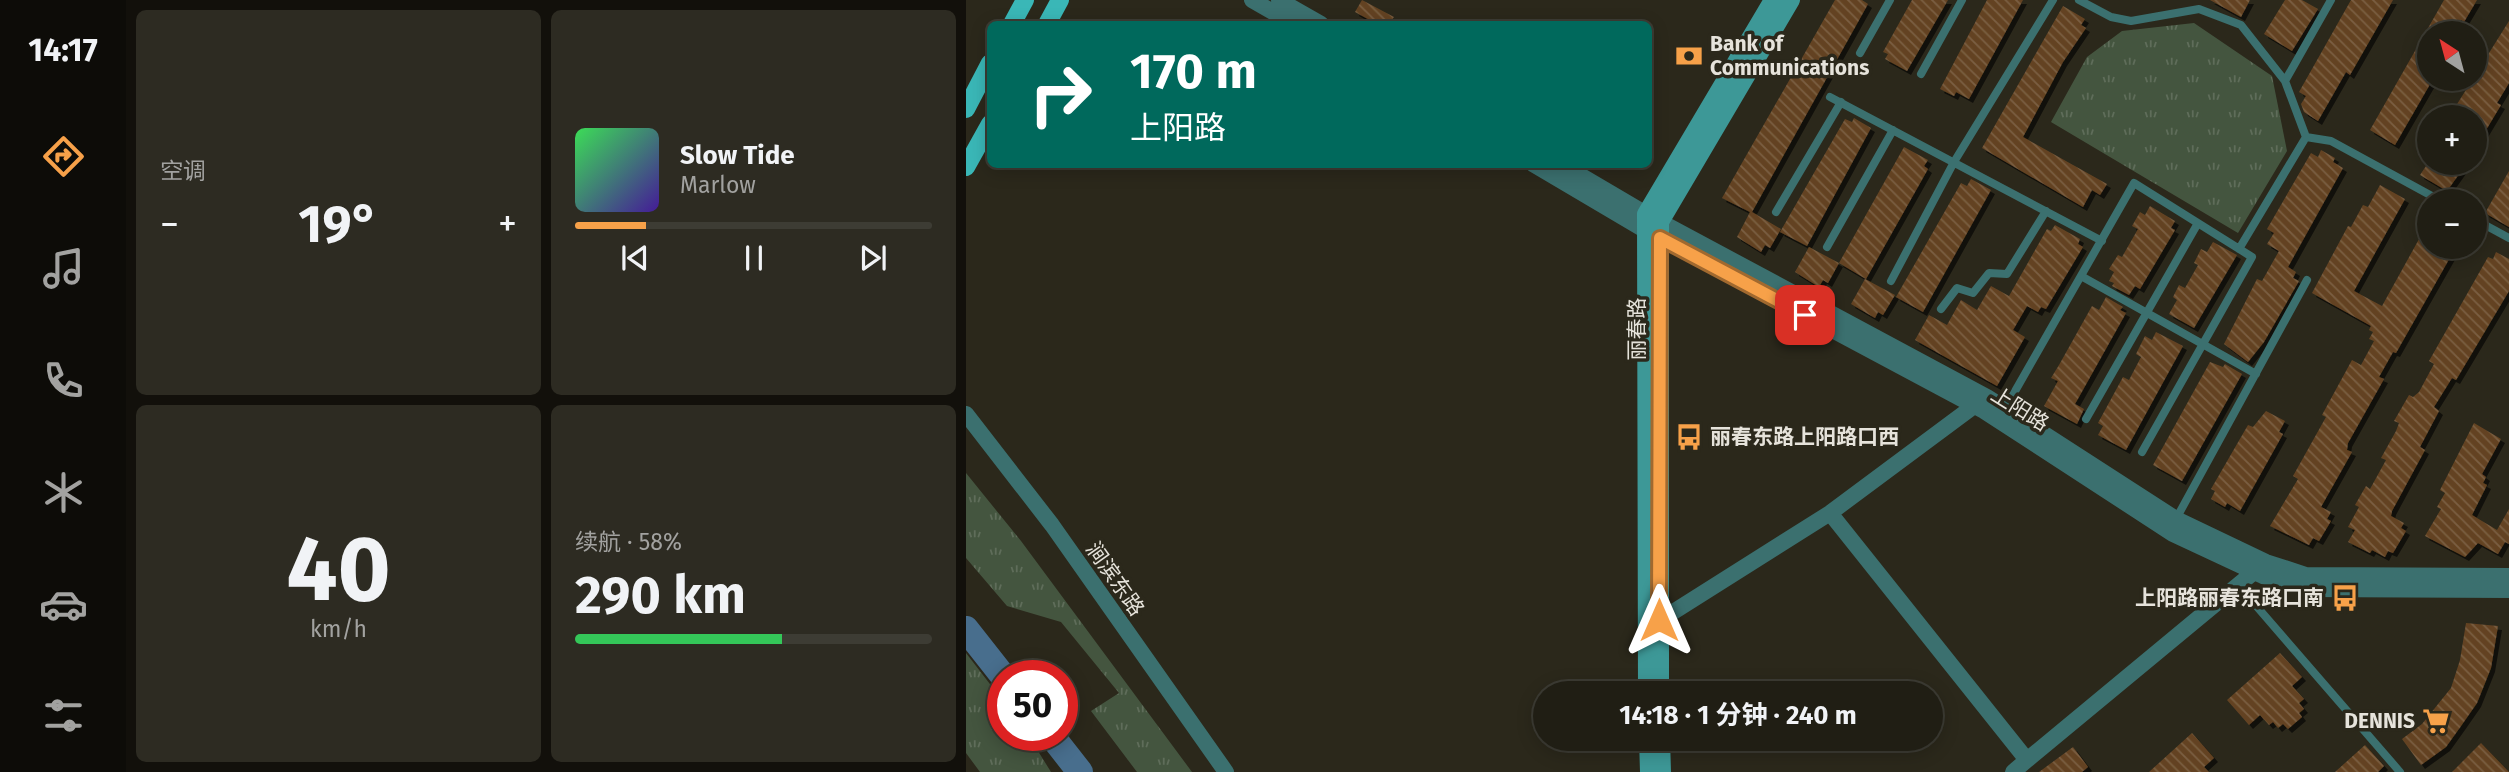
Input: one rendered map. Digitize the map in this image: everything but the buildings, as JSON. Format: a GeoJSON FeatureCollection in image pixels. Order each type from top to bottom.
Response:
{"type":"FeatureCollection","features":[{"type":"Feature","properties":{"kind":"main road"},"geometry":{"type":"LineString","coordinates":[[1014,21],[1025,0]]}},
{"type":"Feature","properties":{"kind":"main road"},"geometry":{"type":"LineString","coordinates":[[1048,21],[1060,0]]}},
{"type":"Feature","properties":{"kind":"main road"},"geometry":{"type":"LineString","coordinates":[[1653,226],[1773,0]]}},
{"type":"Feature","properties":{"kind":"main road"},"geometry":{"type":"LineString","coordinates":[[1653,226],[1791,0]]}},
{"type":"Feature","properties":{"kind":"main road"},"geometry":{"type":"LineString","coordinates":[[966,108],[987,69]]}},
{"type":"Feature","properties":{"kind":"main road"},"geometry":{"type":"LineString","coordinates":[[966,167],[987,129]]}},
{"type":"Feature","properties":{"kind":"main road","name":"丽春路"},"geometry":{"type":"LineString","coordinates":[[1648,681],[1652,625],[1653,226]]}},
{"type":"Feature","properties":{"kind":"main road","name":"丽春路"},"geometry":{"type":"LineString","coordinates":[[1652,625],[1659,681]]}},
{"type":"Feature","properties":{"kind":"main road"},"geometry":{"type":"LineString","coordinates":[[1648,751],[1649,772]]}},
{"type":"Feature","properties":{"kind":"main road"},"geometry":{"type":"LineString","coordinates":[[1661,751],[1662,772]]}},
{"type":"Feature","properties":{"kind":"street"},"geometry":{"type":"LineString","coordinates":[[1252,0],[1289,21]]}},
{"type":"Feature","properties":{"kind":"street"},"geometry":{"type":"LineString","coordinates":[[1279,0],[1316,21]]}},
{"type":"Feature","properties":{"kind":"street","name":"上阳路"},"geometry":{"type":"LineString","coordinates":[[1541,168],[1981,401],[2174,534],[2260,567],[2306,575],[2509,576]]}},
{"type":"Feature","properties":{"kind":"street","name":"上阳路"},"geometry":{"type":"LineString","coordinates":[[1567,168],[1653,226]]}},
{"type":"Feature","properties":{"kind":"street"},"geometry":{"type":"LineString","coordinates":[[1652,625],[1830,513],[1981,401]]}},
{"type":"Feature","properties":{"kind":"street","name":"上阳路"},"geometry":{"type":"LineString","coordinates":[[1981,401],[2006,407],[2176,519],[2304,589],[2509,590]]}},
{"type":"Feature","properties":{"kind":"street","name":"涧滨东路"},"geometry":{"type":"LineString","coordinates":[[966,414],[1052,525],[1226,772]]}},
{"type":"Feature","properties":{"kind":"street"},"geometry":{"type":"LineString","coordinates":[[1830,513],[2027,760]]}},
{"type":"Feature","properties":{"kind":"street"},"geometry":{"type":"LineString","coordinates":[[2012,772],[2260,567]]}},
{"type":"Feature","properties":{"kind":"lane"},"geometry":{"type":"LineString","coordinates":[[1860,53],[1890,0]]}},
{"type":"Feature","properties":{"kind":"lane"},"geometry":{"type":"LineString","coordinates":[[1921,74],[1962,0]]}},
{"type":"Feature","properties":{"kind":"lane"},"geometry":{"type":"LineString","coordinates":[[1891,281],[1954,162],[2053,0]]}},
{"type":"Feature","properties":{"kind":"lane"},"geometry":{"type":"LineString","coordinates":[[2079,0],[2111,18],[2131,21],[2199,9],[2241,25],[2285,81],[2306,137]]}},
{"type":"Feature","properties":{"kind":"lane"},"geometry":{"type":"LineString","coordinates":[[2285,81],[2331,0]]}},
{"type":"Feature","properties":{"kind":"lane"},"geometry":{"type":"LineString","coordinates":[[1830,97],[2102,241]]}},
{"type":"Feature","properties":{"kind":"lane"},"geometry":{"type":"LineString","coordinates":[[1776,212],[1841,102]]}},
{"type":"Feature","properties":{"kind":"lane"},"geometry":{"type":"LineString","coordinates":[[1827,247],[1893,130]]}},
{"type":"Feature","properties":{"kind":"lane"},"geometry":{"type":"LineString","coordinates":[[2306,137],[2331,141],[2419,189]]}},
{"type":"Feature","properties":{"kind":"lane"},"geometry":{"type":"LineString","coordinates":[[2239,249],[2306,137]]}},
{"type":"Feature","properties":{"kind":"lane"},"geometry":{"type":"LineString","coordinates":[[2006,407],[2134,183],[2252,257],[2142,452]]}},
{"type":"Feature","properties":{"kind":"lane"},"geometry":{"type":"LineString","coordinates":[[1941,309],[1957,288],[1973,293],[1989,273],[2007,274],[2046,211]]}},
{"type":"Feature","properties":{"kind":"lane"},"geometry":{"type":"LineString","coordinates":[[2086,419],[2198,223]]}},
{"type":"Feature","properties":{"kind":"lane"},"geometry":{"type":"LineString","coordinates":[[2487,226],[2509,238]]}},
{"type":"Feature","properties":{"kind":"lane"},"geometry":{"type":"LineString","coordinates":[[2081,276],[2256,374]]}},
{"type":"Feature","properties":{"kind":"lane"},"geometry":{"type":"LineString","coordinates":[[2176,519],[2307,280]]}},
{"type":"Feature","properties":{"kind":"lane"},"geometry":{"type":"LineString","coordinates":[[2239,586],[2400,772]]}},
{"type":"Feature","properties":{"kind":"green space"},"geometry":{"type":"Polygon","coordinates":[[[2194,23],[2272,76],[2287,151],[2238,233],[2051,122],[2087,57],[2122,31],[2194,23]]]}},
{"type":"Feature","properties":{"kind":"green space"},"geometry":{"type":"Polygon","coordinates":[[[966,473],[1021,541],[1192,772],[1137,772],[1091,711],[1119,693],[1061,622],[1007,606],[966,558],[966,473]]]}},
{"type":"Feature","properties":{"kind":"green space"},"geometry":{"type":"Polygon","coordinates":[[[966,653],[987,680],[987,751],[1038,751],[1051,772],[980,772],[966,753],[966,653]]]}},
{"type":"Feature","properties":{"kind":"waterway"},"geometry":{"type":"LineString","coordinates":[[966,629],[990,660]]}},
{"type":"Feature","properties":{"kind":"waterway"},"geometry":{"type":"LineString","coordinates":[[1064,751],[1080,772]]}},
{"type":"Feature","properties":{"kind":"place","name":"Bank of Communications"},"geometry":{"type":"Point","coordinates":[1689,56]}},
{"type":"Feature","properties":{"kind":"place","name":"丽春东路上阳路口西"},"geometry":{"type":"Point","coordinates":[1689,437]}},
{"type":"Feature","properties":{"kind":"place","name":"上阳路丽春东路口南"},"geometry":{"type":"Point","coordinates":[2345,598]}},
{"type":"Feature","properties":{"kind":"place","name":"DENNIS"},"geometry":{"type":"Point","coordinates":[2436,721]}},
{"type":"Feature","properties":{"kind":"route"},"geometry":{"type":"LineString","coordinates":[[1659,620],[1660,238],[1805,315]]}}]}
